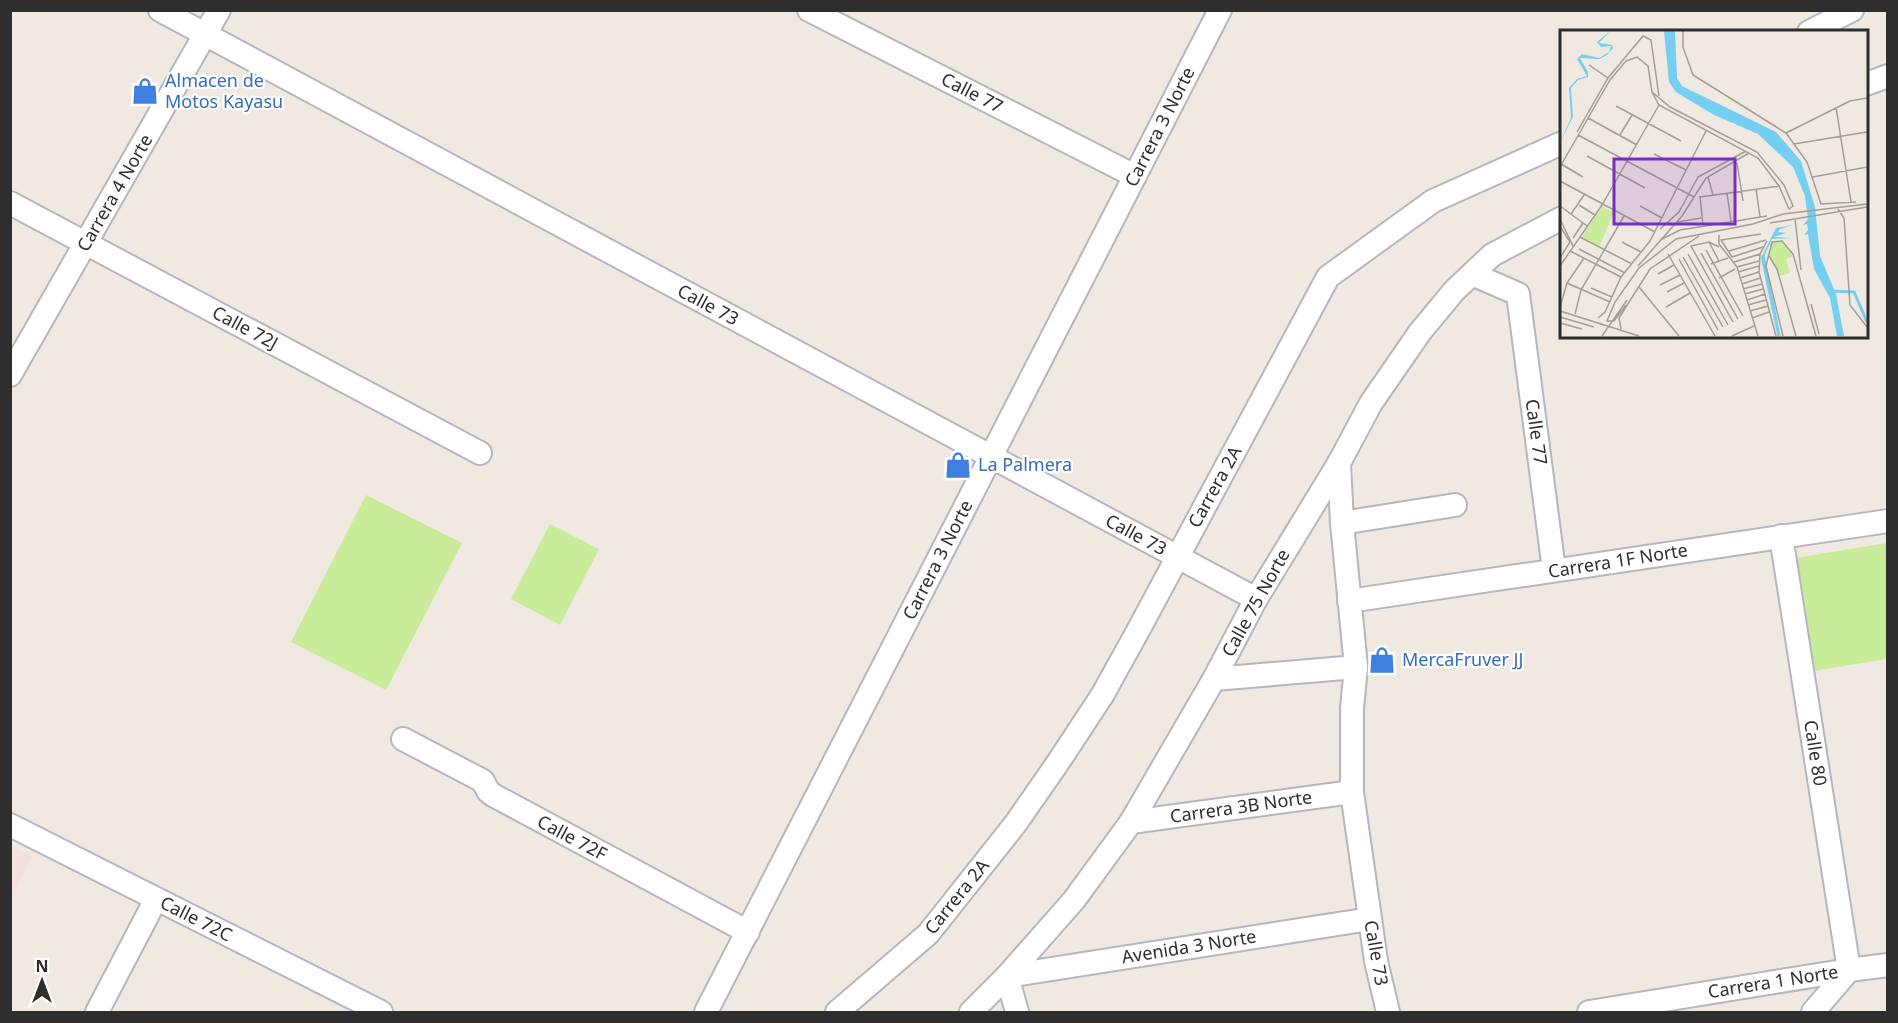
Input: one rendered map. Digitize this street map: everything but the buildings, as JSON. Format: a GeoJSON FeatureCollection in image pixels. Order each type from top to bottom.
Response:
{"type":"FeatureCollection","features":[{"type":"Feature","properties":{"kind":"street","name":"Calle 73"},"geometry":{"type":"LineString","coordinates":[[160,10],[1256,599]]}},
{"type":"Feature","properties":{"kind":"street","name":"Carrera 4 Norte"},"geometry":{"type":"LineString","coordinates":[[10,375],[219,10]]}},
{"type":"Feature","properties":{"kind":"street","name":"Calle 77"},"geometry":{"type":"LineString","coordinates":[[809,10],[1135,176]]}},
{"type":"Feature","properties":{"kind":"street","name":"Carrera 3 Norte"},"geometry":{"type":"LineString","coordinates":[[706,1012],[1220,10]]}},
{"type":"Feature","properties":{"kind":"street"},"geometry":{"type":"LineString","coordinates":[[1813,30],[1852,10]]}},
{"type":"Feature","properties":{"kind":"street"},"geometry":{"type":"LineString","coordinates":[[1868,83],[1887,76]]}},
{"type":"Feature","properties":{"kind":"street","name":"Carrera 2A"},"geometry":{"type":"LineString","coordinates":[[837,1012],[928,934],[1016,823],[1103,694],[1328,277],[1433,201],[1560,144]]}},
{"type":"Feature","properties":{"kind":"street","name":"Calle 72J"},"geometry":{"type":"LineString","coordinates":[[10,203],[480,453]]}},
{"type":"Feature","properties":{"kind":"street","name":"Calle 75 Norte"},"geometry":{"type":"LineString","coordinates":[[971,1012],[1007,976],[1074,900],[1131,822],[1214,679],[1256,599],[1339,462],[1371,403],[1420,332],[1454,291],[1492,255],[1560,219]]}},
{"type":"Feature","properties":{"kind":"street","name":"Calle 77"},"geometry":{"type":"LineString","coordinates":[[1473,274],[1518,294],[1554,570]]}},
{"type":"Feature","properties":{"kind":"street","name":"Calle 73"},"geometry":{"type":"LineString","coordinates":[[1339,462],[1342,523],[1356,668],[1352,708],[1352,792],[1376,961],[1388,1012]]}},
{"type":"Feature","properties":{"kind":"street"},"geometry":{"type":"LineString","coordinates":[[1342,523],[1455,505]]}},
{"type":"Feature","properties":{"kind":"street","name":"Carrera 1F Norte"},"geometry":{"type":"LineString","coordinates":[[1349,601],[1887,521]]}},
{"type":"Feature","properties":{"kind":"street","name":"Calle 80"},"geometry":{"type":"LineString","coordinates":[[1780,536],[1849,970]]}},
{"type":"Feature","properties":{"kind":"street"},"geometry":{"type":"LineString","coordinates":[[1214,679],[1356,668]]}},
{"type":"Feature","properties":{"kind":"street","name":"Calle 72F"},"geometry":{"type":"LineString","coordinates":[[403,739],[483,781],[493,795],[748,932]]}},
{"type":"Feature","properties":{"kind":"street","name":"Carrera 3B Norte"},"geometry":{"type":"LineString","coordinates":[[1131,822],[1352,792]]}},
{"type":"Feature","properties":{"kind":"street","name":"Calle 72C"},"geometry":{"type":"LineString","coordinates":[[10,825],[381,1012]]}},
{"type":"Feature","properties":{"kind":"street"},"geometry":{"type":"LineString","coordinates":[[97,1012],[156,899]]}},
{"type":"Feature","properties":{"kind":"street","name":"Avenida 3 Norte"},"geometry":{"type":"LineString","coordinates":[[1007,976],[1370,919]]}},
{"type":"Feature","properties":{"kind":"street","name":"Carrera 1 Norte"},"geometry":{"type":"LineString","coordinates":[[1589,1012],[1887,965]]}},
{"type":"Feature","properties":{"kind":"street"},"geometry":{"type":"LineString","coordinates":[[1813,1012],[1849,970]]}},
{"type":"Feature","properties":{"kind":"street"},"geometry":{"type":"LineString","coordinates":[[1007,976],[1017,1012]]}},
{"type":"Feature","properties":{"kind":"shaded area"},"geometry":{"type":"Polygon","coordinates":[[[10,846],[33,856],[16,890],[11,887],[10,846]]]}},
{"type":"Feature","properties":{"kind":"green space"},"geometry":{"type":"Polygon","coordinates":[[[366,495],[462,543],[386,690],[291,642],[366,495]]]}},
{"type":"Feature","properties":{"kind":"green space"},"geometry":{"type":"Polygon","coordinates":[[[550,524],[599,549],[560,625],[511,599],[550,524]]]}},
{"type":"Feature","properties":{"kind":"green space"},"geometry":{"type":"Polygon","coordinates":[[[1887,543],[1887,659],[1813,671],[1795,558],[1887,543]]]}},
{"type":"Feature","properties":{"kind":"place","name":"Almacen de Motos Kayasu"},"geometry":{"type":"Point","coordinates":[145,91]}},
{"type":"Feature","properties":{"kind":"place","name":"La Palmera"},"geometry":{"type":"Point","coordinates":[958,465]}},
{"type":"Feature","properties":{"kind":"place","name":"MercaFruver JJ"},"geometry":{"type":"Point","coordinates":[1382,660]}}]}
